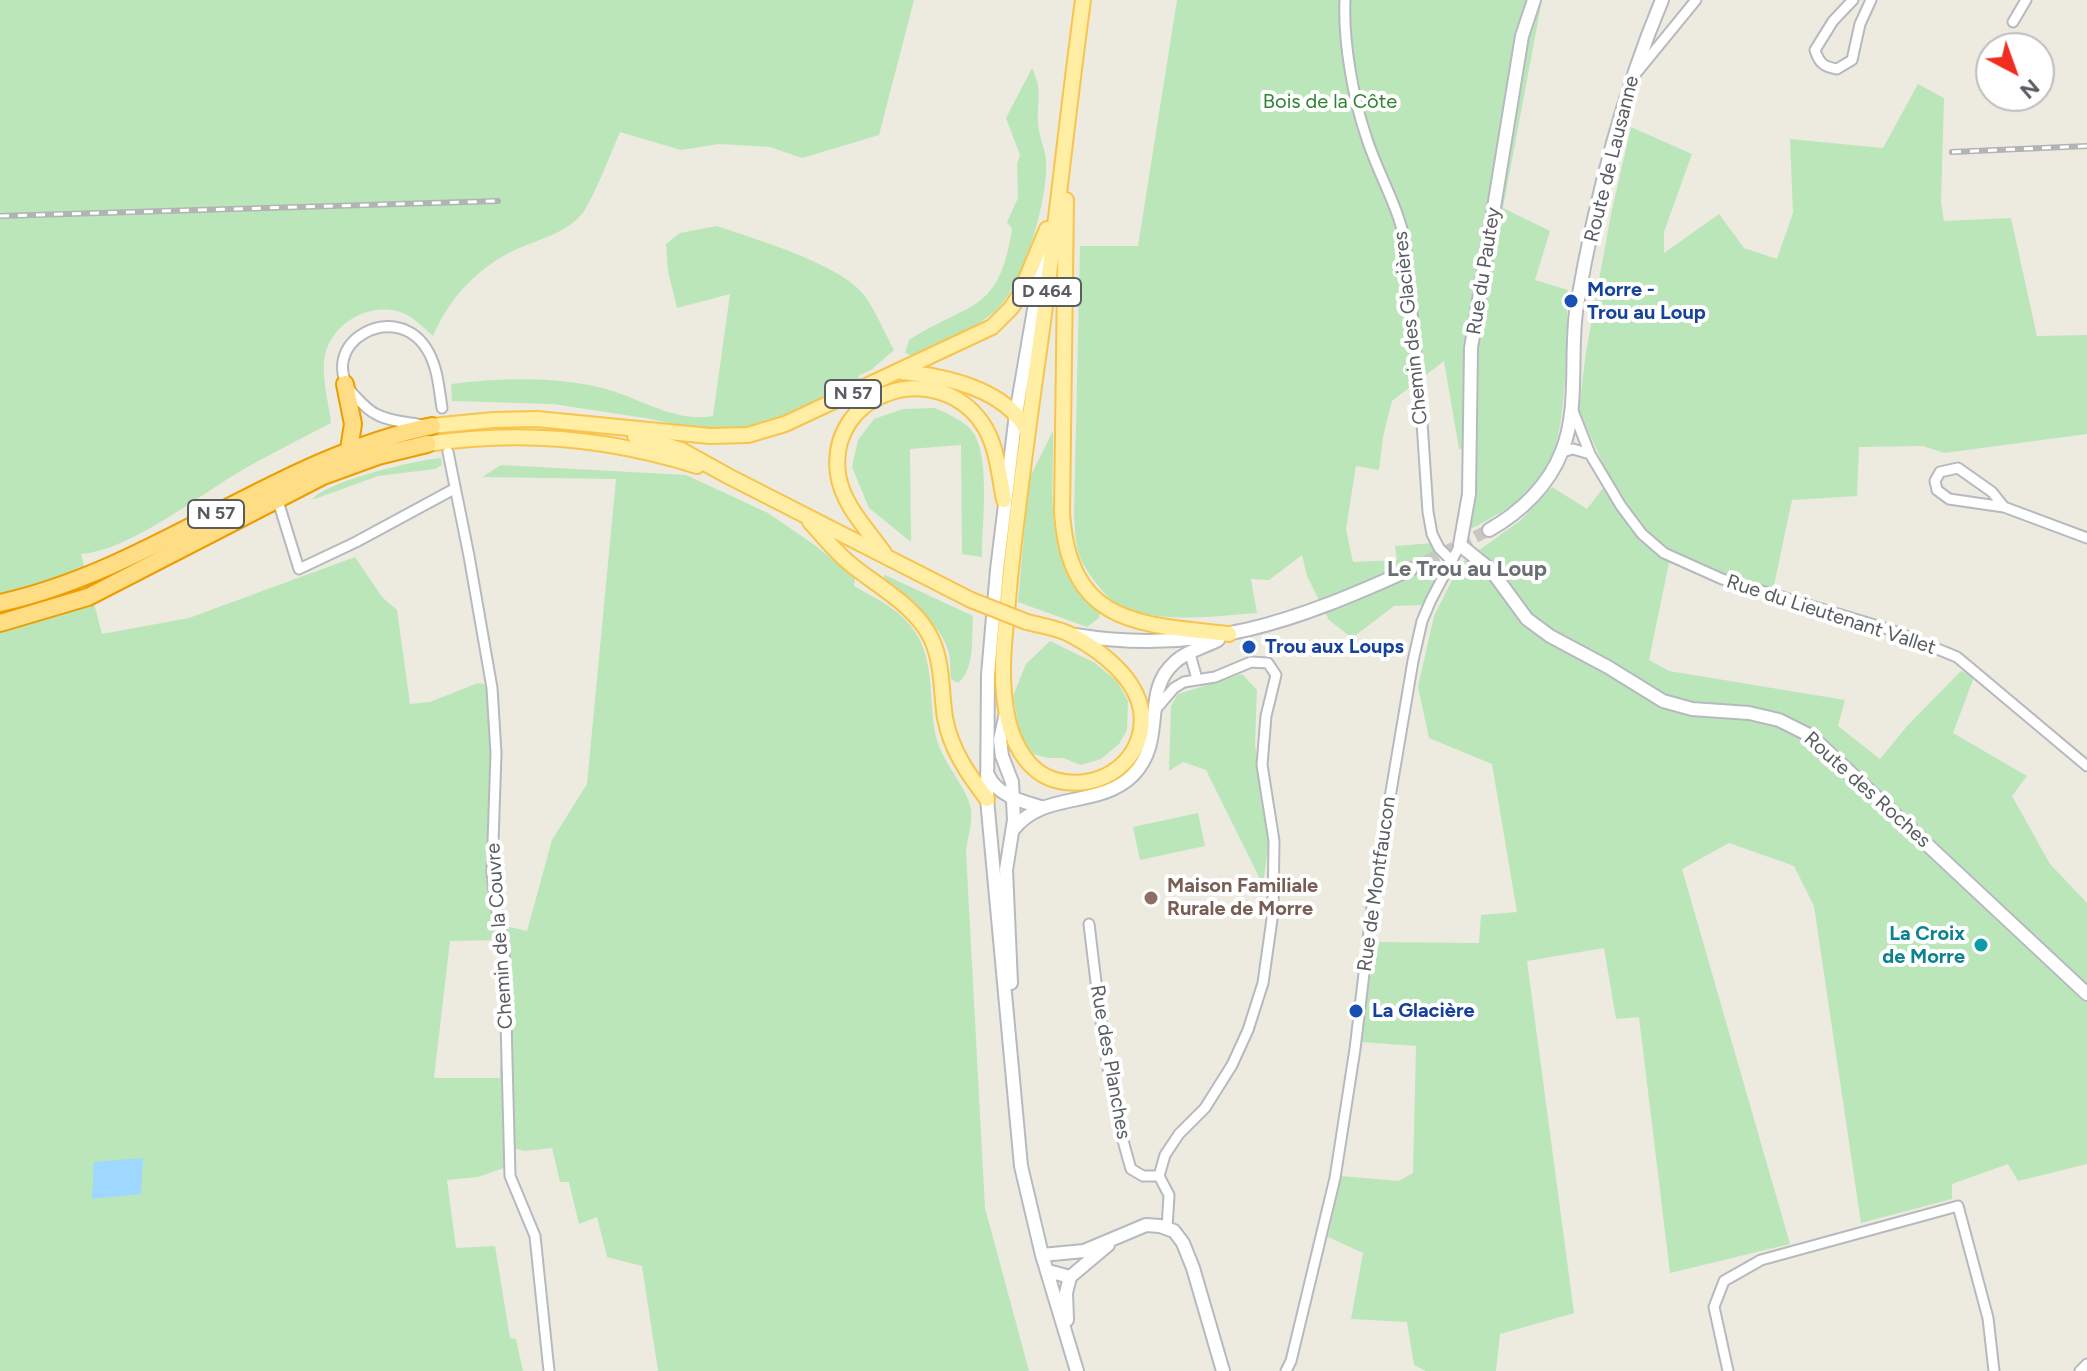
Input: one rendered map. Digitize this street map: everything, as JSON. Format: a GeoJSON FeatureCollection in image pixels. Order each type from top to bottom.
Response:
{"type":"FeatureCollection","features":[{"type":"Feature","properties":{"kind":"highway"},"geometry":{"type":"LineString","coordinates":[[345,384],[353,424],[349,449]]}},
{"type":"Feature","properties":{"kind":"highway","name":"N 57"},"geometry":{"type":"LineString","coordinates":[[0,603],[107,568],[270,485],[349,449],[432,426]]}},
{"type":"Feature","properties":{"kind":"highway","name":"N 57"},"geometry":{"type":"LineString","coordinates":[[0,623],[88,597],[277,498],[355,464],[427,444]]}},
{"type":"Feature","properties":{"kind":"main road","name":"N 57"},"geometry":{"type":"LineString","coordinates":[[432,426],[516,419],[560,420],[696,435],[748,435],[785,424],[901,372],[968,340],[1002,318],[1019,296],[1046,237],[1083,0]]}},
{"type":"Feature","properties":{"kind":"main road","name":"Rue du Pautey"},"geometry":{"type":"LineString","coordinates":[[1460,545],[1469,494],[1471,348],[1522,36],[1534,0]]}},
{"type":"Feature","properties":{"kind":"main road","name":"Route de Lausanne"},"geometry":{"type":"LineString","coordinates":[[1489,530],[1514,514],[1538,491],[1562,452],[1571,407],[1577,303],[1611,146],[1631,78],[1662,0]]}},
{"type":"Feature","properties":{"kind":"main road","name":"D 464"},"geometry":{"type":"LineString","coordinates":[[1010,1034],[1011,958],[1006,870],[1013,830],[1013,798],[1012,782],[1002,756],[1000,740],[1006,711],[1004,650],[1027,431],[1070,96]]}},
{"type":"Feature","properties":{"kind":"main road"},"geometry":{"type":"LineString","coordinates":[[1065,153],[1067,260],[1062,513],[1071,562],[1093,595],[1123,618],[1148,625],[1229,634]]}},
{"type":"Feature","properties":{"kind":"main road","name":"D 464"},"geometry":{"type":"LineString","coordinates":[[1046,237],[1004,500],[989,656],[986,772],[1017,1140],[1042,1255],[1077,1371]]}},
{"type":"Feature","properties":{"kind":"main road"},"geometry":{"type":"LineString","coordinates":[[901,372],[926,374],[957,382],[989,396],[1016,414],[1027,431]]}},
{"type":"Feature","properties":{"kind":"main road"},"geometry":{"type":"LineString","coordinates":[[887,557],[843,494],[837,461],[845,432],[854,417],[887,392],[924,388],[951,395],[967,406],[988,433],[1004,500]]}},
{"type":"Feature","properties":{"kind":"main road","name":"N 57"},"geometry":{"type":"LineString","coordinates":[[600,426],[681,450],[971,600],[1027,622],[1072,634]]}},
{"type":"Feature","properties":{"kind":"main road","name":"N 57"},"geometry":{"type":"LineString","coordinates":[[427,444],[515,435],[579,440],[646,451],[728,476]]}},
{"type":"Feature","properties":{"kind":"main road"},"geometry":{"type":"LineString","coordinates":[[801,513],[847,561],[914,614],[926,629],[938,658],[951,742],[961,763],[987,799]]}},
{"type":"Feature","properties":{"kind":"main road","name":"Route des Roches"},"geometry":{"type":"LineString","coordinates":[[1460,545],[1491,570],[1527,619],[1550,636],[1663,701],[1692,709],[1749,713],[1779,720],[1811,736],[2087,994]]}},
{"type":"Feature","properties":{"kind":"main road"},"geometry":{"type":"LineString","coordinates":[[1072,634],[1139,641],[1229,634],[1275,624],[1321,609],[1411,569]]}},
{"type":"Feature","properties":{"kind":"main road"},"geometry":{"type":"LineString","coordinates":[[1006,711],[1017,747],[1041,774],[1053,780],[1076,783],[1098,780],[1109,776],[1127,761],[1134,750],[1141,723],[1136,695],[1114,665],[1072,634]]}},
{"type":"Feature","properties":{"kind":"main road"},"geometry":{"type":"LineString","coordinates":[[1013,830],[1041,807],[1099,795],[1126,782],[1150,750],[1161,680],[1174,662],[1229,634]]}},
{"type":"Feature","properties":{"kind":"main road"},"geometry":{"type":"LineString","coordinates":[[986,772],[992,785],[1013,798],[1041,807]]}},
{"type":"Feature","properties":{"kind":"main road"},"geometry":{"type":"LineString","coordinates":[[1042,1255],[1084,1251],[1146,1225],[1174,1231],[1183,1243],[1223,1371]]}},
{"type":"Feature","properties":{"kind":"main road"},"geometry":{"type":"LineString","coordinates":[[1068,1339],[1066,1293],[1070,1277],[1114,1240]]}},
{"type":"Feature","properties":{"kind":"main road"},"geometry":{"type":"LineString","coordinates":[[1048,1271],[1070,1277]]}},
{"type":"Feature","properties":{"kind":"street","name":"Chemin des Glacières"},"geometry":{"type":"LineString","coordinates":[[1345,0],[1344,23],[1356,97],[1366,137],[1402,226],[1405,242],[1432,534],[1439,548],[1452,561]]}},
{"type":"Feature","properties":{"kind":"street"},"geometry":{"type":"LineString","coordinates":[[1631,78],[1696,0]]}},
{"type":"Feature","properties":{"kind":"street"},"geometry":{"type":"LineString","coordinates":[[1853,0],[1833,21],[1815,50],[1819,62],[1826,67],[1837,69],[1852,60],[1860,24],[1871,0]]}},
{"type":"Feature","properties":{"kind":"street"},"geometry":{"type":"LineString","coordinates":[[2013,22],[2026,0]]}},
{"type":"Feature","properties":{"kind":"street"},"geometry":{"type":"LineString","coordinates":[[432,426],[377,415],[359,401],[345,384],[344,357],[350,344],[376,327],[403,329],[422,343],[429,353],[442,408]]}},
{"type":"Feature","properties":{"kind":"street","name":"Rue du Lieutenant Vallet"},"geometry":{"type":"LineString","coordinates":[[1571,407],[1590,454],[1632,523],[1664,553],[1722,579],[1891,630],[1957,657],[2087,766]]}},
{"type":"Feature","properties":{"kind":"street"},"geometry":{"type":"LineString","coordinates":[[1562,452],[1573,449],[1590,454]]}},
{"type":"Feature","properties":{"kind":"street","name":"Chemin de la Couvre"},"geometry":{"type":"LineString","coordinates":[[448,452],[469,556],[494,711],[496,773],[492,872],[504,944],[510,1176],[535,1236],[549,1371]]}},
{"type":"Feature","properties":{"kind":"street"},"geometry":{"type":"LineString","coordinates":[[2004,507],[1992,492],[1958,468],[1940,472],[1935,481],[1937,490],[1949,499],[2004,507],[2087,538]]}},
{"type":"Feature","properties":{"kind":"street"},"geometry":{"type":"LineString","coordinates":[[277,498],[299,569],[454,489]]}},
{"type":"Feature","properties":{"kind":"street","name":"Rue de Montfaucon"},"geometry":{"type":"LineString","coordinates":[[1286,1371],[1335,1178],[1355,1049],[1373,898],[1413,661],[1422,621],[1460,545]]}},
{"type":"Feature","properties":{"kind":"street"},"geometry":{"type":"LineString","coordinates":[[1190,654],[1197,679]]}},
{"type":"Feature","properties":{"kind":"street"},"geometry":{"type":"LineString","coordinates":[[1156,709],[1174,688],[1256,661],[1268,663],[1276,675],[1266,716],[1262,765],[1274,841],[1273,912],[1263,983],[1248,1030],[1232,1065],[1205,1108],[1179,1134],[1165,1155],[1159,1176],[1169,1195],[1167,1228]]}},
{"type":"Feature","properties":{"kind":"street","name":"Rue des Planches"},"geometry":{"type":"LineString","coordinates":[[1089,924],[1121,1138],[1131,1169],[1143,1176],[1159,1176]]}},
{"type":"Feature","properties":{"kind":"street"},"geometry":{"type":"LineString","coordinates":[[1728,1371],[1714,1307],[1724,1281],[1761,1260],[1958,1206],[1988,1318],[1994,1371]]}},
{"type":"Feature","properties":{"kind":"street"},"geometry":{"type":"LineString","coordinates":[[2080,1371],[2087,1364]]}},
{"type":"Feature","properties":{"kind":"green space"},"geometry":{"type":"Polygon","coordinates":[[[0,0],[914,0],[879,135],[802,158],[770,147],[719,144],[681,150],[620,132],[581,215],[559,231],[503,256],[478,274],[448,308],[433,336],[407,315],[390,310],[365,313],[342,326],[333,336],[324,361],[331,423],[244,469],[143,532],[121,543],[81,554],[102,634],[189,618],[355,557],[382,597],[397,610],[410,704],[430,702],[478,683],[494,686],[499,760],[498,891],[505,926],[527,931],[552,840],[587,784],[616,479],[482,477],[501,465],[686,475],[768,513],[855,578],[854,586],[901,616],[913,629],[925,654],[936,737],[971,809],[966,852],[985,1208],[1029,1371],[658,1371],[642,1266],[607,1257],[597,1217],[579,1224],[569,1182],[560,1182],[552,1148],[516,1149],[504,1168],[478,1177],[447,1180],[456,1248],[495,1246],[510,1338],[516,1339],[523,1371],[0,1371],[0,0]],[[497,940],[450,941],[434,1078],[500,1078],[504,986],[497,940]]]}},
{"type":"Feature","properties":{"kind":"green space","name":"Bois de la Côte"},"geometry":{"type":"Polygon","coordinates":[[[1177,0],[1542,0],[1503,208],[1550,231],[1535,280],[1568,290],[1565,386],[1552,458],[1544,475],[1529,492],[1510,507],[1469,530],[1478,446],[1459,449],[1444,361],[1392,401],[1379,470],[1356,466],[1346,529],[1353,562],[1397,560],[1395,546],[1433,543],[1440,571],[1423,605],[1394,606],[1352,638],[1329,620],[1307,576],[1302,555],[1269,580],[1251,579],[1257,613],[1183,618],[1144,614],[1113,601],[1092,577],[1078,551],[1074,514],[1080,246],[1138,246],[1177,0]]]}},
{"type":"Feature","properties":{"kind":"green space"},"geometry":{"type":"Polygon","coordinates":[[[1032,68],[1038,89],[1038,127],[1046,158],[1046,178],[1033,239],[1017,279],[999,307],[980,322],[914,356],[905,353],[909,340],[978,302],[999,277],[1012,229],[1007,222],[1018,198],[1017,164],[1020,155],[1006,118],[1032,68]]]}},
{"type":"Feature","properties":{"kind":"green space"},"geometry":{"type":"Polygon","coordinates":[[[1918,84],[1944,98],[1941,203],[1944,221],[2011,218],[2037,336],[2087,335],[2087,434],[1944,453],[1923,446],[1859,447],[1857,496],[1792,500],[1773,590],[1669,563],[1649,660],[1669,671],[1845,700],[1838,726],[1880,759],[1907,726],[1961,671],[1974,677],[1953,733],[2027,776],[2012,796],[2050,864],[2087,903],[2087,1164],[2018,1181],[2008,1164],[1952,1184],[1952,1199],[1861,1223],[1814,906],[1794,866],[1729,843],[1682,869],[1790,1244],[1670,1273],[1639,1017],[1616,1019],[1604,948],[1527,961],[1574,1313],[1500,1334],[1496,1371],[1426,1371],[1414,1365],[1407,1322],[1351,1319],[1363,1253],[1328,1237],[1341,1176],[1399,1181],[1413,1173],[1416,1046],[1361,1042],[1375,942],[1479,943],[1481,915],[1517,912],[1492,764],[1429,738],[1418,687],[1434,616],[1460,564],[1521,520],[1552,487],[1587,509],[1610,479],[1579,410],[1586,352],[1611,214],[1631,127],[1692,154],[1664,232],[1664,253],[1719,214],[1744,248],[1777,259],[1793,213],[1790,139],[1883,148],[1918,84]]]}},
{"type":"Feature","properties":{"kind":"green space"},"geometry":{"type":"Polygon","coordinates":[[[717,226],[796,254],[853,284],[868,301],[894,350],[871,370],[858,376],[862,381],[774,421],[734,430],[703,430],[553,404],[452,401],[451,384],[490,380],[549,380],[606,389],[686,416],[713,416],[730,294],[677,308],[668,271],[666,244],[680,233],[717,226]]]}},
{"type":"Feature","properties":{"kind":"green space"},"geometry":{"type":"Polygon","coordinates":[[[935,408],[964,424],[978,442],[984,473],[982,557],[962,554],[961,445],[910,449],[911,542],[869,508],[852,467],[858,440],[874,419],[903,409],[935,408]]]}},
{"type":"Feature","properties":{"kind":"green space"},"geometry":{"type":"Polygon","coordinates":[[[1053,431],[1054,528],[1061,556],[1073,579],[1100,612],[1099,618],[1087,627],[1018,602],[1029,479],[1053,431]]]}},
{"type":"Feature","properties":{"kind":"green space"},"geometry":{"type":"Polygon","coordinates":[[[441,458],[442,465],[435,469],[378,476],[312,500],[352,479],[441,458]]]}},
{"type":"Feature","properties":{"kind":"green space"},"geometry":{"type":"Polygon","coordinates":[[[885,575],[973,616],[970,661],[958,683],[951,679],[949,654],[939,632],[883,579],[885,575]]]}},
{"type":"Feature","properties":{"kind":"green space"},"geometry":{"type":"Polygon","coordinates":[[[1050,641],[1095,663],[1117,681],[1128,701],[1127,730],[1119,744],[1101,759],[1081,765],[1063,758],[1048,758],[1033,754],[1021,738],[1013,696],[1026,664],[1050,641]]]}},
{"type":"Feature","properties":{"kind":"green space"},"geometry":{"type":"Polygon","coordinates":[[[1242,674],[1257,690],[1255,745],[1269,840],[1263,885],[1206,770],[1183,762],[1169,771],[1171,706],[1178,694],[1242,674]]]}},
{"type":"Feature","properties":{"kind":"green space"},"geometry":{"type":"Polygon","coordinates":[[[1198,813],[1205,846],[1140,860],[1133,827],[1198,813]]]}},
{"type":"Feature","properties":{"kind":"water"},"geometry":{"type":"Polygon","coordinates":[[[143,1158],[141,1194],[92,1199],[94,1162],[143,1158]]]}},
{"type":"Feature","properties":{"kind":"tunnel"},"geometry":{"type":"LineString","coordinates":[[1411,569],[1489,530]]}},
{"type":"Feature","properties":{"kind":"railway"},"geometry":{"type":"LineString","coordinates":[[1952,152],[2087,146]]}},
{"type":"Feature","properties":{"kind":"railway"},"geometry":{"type":"LineString","coordinates":[[0,216],[498,201]]}},
{"type":"Feature","properties":{"kind":"place","name":"Morre - Trou au Loup"},"geometry":{"type":"Point","coordinates":[1571,301]}},
{"type":"Feature","properties":{"kind":"place","name":"Trou aux Loups"},"geometry":{"type":"Point","coordinates":[1249,647]}},
{"type":"Feature","properties":{"kind":"place","name":"Maison Familiale Rurale de Morre"},"geometry":{"type":"Point","coordinates":[1151,898]}},
{"type":"Feature","properties":{"kind":"place","name":"La Croix de Morre"},"geometry":{"type":"Point","coordinates":[1981,945]}},
{"type":"Feature","properties":{"kind":"place","name":"La Glacière"},"geometry":{"type":"Point","coordinates":[1356,1011]}},
{"type":"Feature","properties":{"kind":"district","name":"Le Trou au Loup"},"geometry":{"type":"Point","coordinates":[1467,570]}}]}
